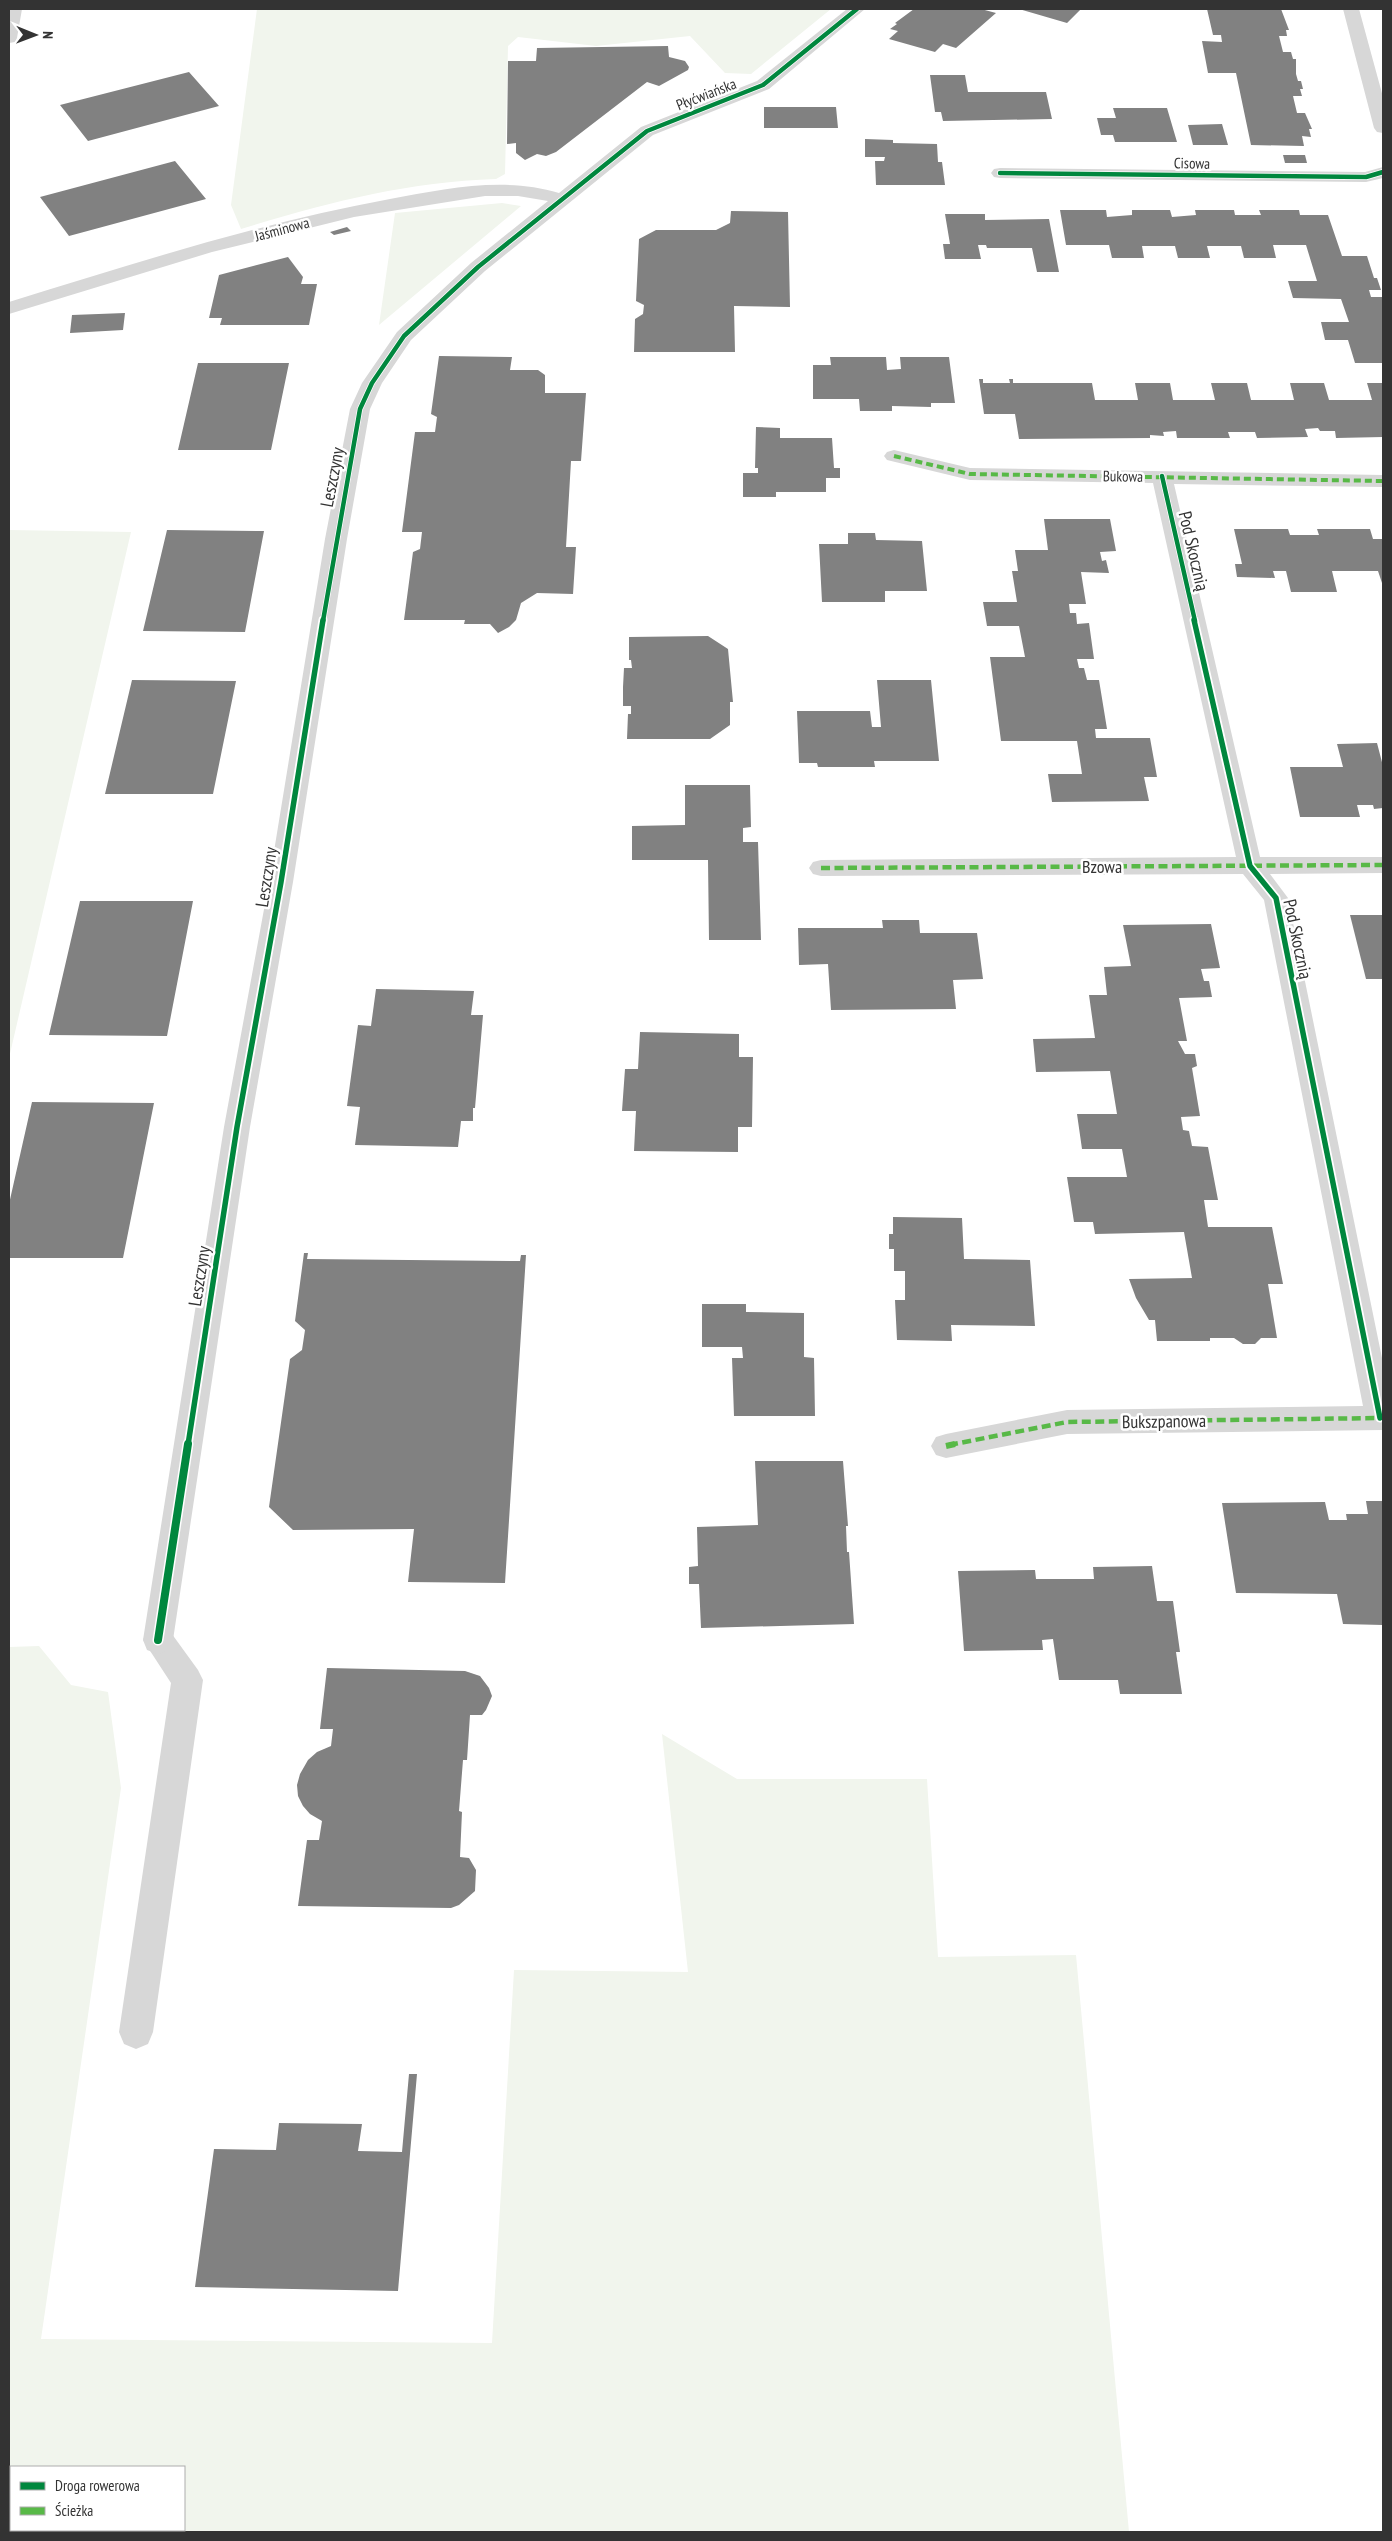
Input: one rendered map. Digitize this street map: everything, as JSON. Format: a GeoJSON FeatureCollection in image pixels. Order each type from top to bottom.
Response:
{"type":"FeatureCollection","features":[{"type":"Feature","properties":{"kind":"street"},"geometry":{"type":"LineString","coordinates":[[9,38],[14,9]]}},
{"type":"Feature","properties":{"kind":"street","name":"Płyćwiańska"},"geometry":{"type":"LineString","coordinates":[[562,200],[647,130],[763,85],[857,9]]}},
{"type":"Feature","properties":{"kind":"street"},"geometry":{"type":"LineString","coordinates":[[1351,9],[1383,128]]}},
{"type":"Feature","properties":{"kind":"street","name":"Cisowa"},"geometry":{"type":"LineString","coordinates":[[1000,174],[1366,177],[1383,172]]}},
{"type":"Feature","properties":{"kind":"street","name":"Jaśminowa"},"geometry":{"type":"LineString","coordinates":[[9,308],[200,250],[350,211],[442,196],[498,191],[532,192],[562,200]]}},
{"type":"Feature","properties":{"kind":"street","name":"Leszczyny"},"geometry":{"type":"LineString","coordinates":[[136,2032],[187,1680],[158,1640],[235,1137],[281,882],[336,539],[360,409],[372,383],[404,336],[478,267],[562,200]]}},
{"type":"Feature","properties":{"kind":"street","name":"Bukowa"},"geometry":{"type":"LineString","coordinates":[[894,456],[970,474],[1383,481]]}},
{"type":"Feature","properties":{"kind":"street","name":"Pod Skocznią"},"geometry":{"type":"LineString","coordinates":[[1162,476],[1250,866],[1276,898],[1381,1418]]}},
{"type":"Feature","properties":{"kind":"street","name":"Bzowa"},"geometry":{"type":"LineString","coordinates":[[821,868],[1383,865]]}},
{"type":"Feature","properties":{"kind":"street","name":"Bukszpanowa"},"geometry":{"type":"LineString","coordinates":[[946,1446],[1067,1422],[1381,1418]]}},
{"type":"Feature","properties":{"kind":"shaded area"},"geometry":{"type":"Polygon","coordinates":[[[257,9],[831,9],[751,74],[725,73],[690,36],[596,46],[518,37],[508,46],[505,174],[496,179],[430,184],[367,195],[241,229],[231,205],[257,9]]]}},
{"type":"Feature","properties":{"kind":"shaded area"},"geometry":{"type":"Polygon","coordinates":[[[502,203],[521,206],[379,325],[395,213],[502,203]]]}},
{"type":"Feature","properties":{"kind":"shaded area"},"geometry":{"type":"Polygon","coordinates":[[[9,530],[131,532],[9,1058],[9,530]]]}},
{"type":"Feature","properties":{"kind":"shaded area"},"geometry":{"type":"Polygon","coordinates":[[[39,1646],[71,1685],[108,1692],[121,1788],[41,2339],[492,2343],[514,1970],[688,1972],[662,1734],[737,1779],[927,1779],[938,1957],[1076,1955],[1129,2532],[9,2532],[9,1647],[39,1646]]]}},
{"type":"Feature","properties":{"kind":"building"},"geometry":{"type":"Polygon","coordinates":[[[914,9],[981,9],[996,13],[956,48],[943,44],[935,52],[889,39],[898,31],[890,29],[897,24],[895,23],[914,9]]]}},
{"type":"Feature","properties":{"kind":"building"},"geometry":{"type":"Polygon","coordinates":[[[1019,9],[1081,9],[1067,23],[1019,9]]]}},
{"type":"Feature","properties":{"kind":"building"},"geometry":{"type":"Polygon","coordinates":[[[1207,9],[1281,9],[1289,30],[1286,30],[1287,36],[1279,36],[1283,52],[1291,52],[1293,59],[1296,59],[1296,74],[1298,81],[1301,81],[1303,89],[1300,89],[1302,96],[1293,96],[1297,113],[1305,113],[1312,129],[1309,129],[1311,137],[1302,136],[1304,146],[1251,145],[1236,73],[1208,73],[1202,41],[1222,42],[1221,35],[1213,35],[1207,9]]]}},
{"type":"Feature","properties":{"kind":"building"},"geometry":{"type":"Polygon","coordinates":[[[668,46],[669,57],[685,61],[689,67],[688,70],[659,86],[647,82],[556,152],[546,156],[537,154],[525,160],[516,153],[516,143],[507,144],[508,61],[536,61],[537,48],[668,46]]]}},
{"type":"Feature","properties":{"kind":"building"},"geometry":{"type":"Polygon","coordinates":[[[189,72],[219,106],[88,141],[60,105],[189,72]]]}},
{"type":"Feature","properties":{"kind":"building"},"geometry":{"type":"Polygon","coordinates":[[[930,75],[965,75],[968,92],[1046,92],[1052,119],[943,121],[941,112],[935,112],[930,75]]]}},
{"type":"Feature","properties":{"kind":"building"},"geometry":{"type":"Polygon","coordinates":[[[764,107],[836,107],[838,128],[764,128],[764,107]]]}},
{"type":"Feature","properties":{"kind":"building"},"geometry":{"type":"Polygon","coordinates":[[[1113,108],[1167,108],[1177,142],[1115,142],[1113,135],[1101,135],[1097,118],[1116,118],[1113,108]]]}},
{"type":"Feature","properties":{"kind":"building"},"geometry":{"type":"Polygon","coordinates":[[[1222,124],[1228,145],[1193,145],[1188,125],[1222,124]]]}},
{"type":"Feature","properties":{"kind":"building"},"geometry":{"type":"Polygon","coordinates":[[[865,139],[893,140],[893,143],[937,144],[938,162],[942,162],[945,185],[876,185],[875,161],[884,161],[885,157],[865,157],[865,139]]]}},
{"type":"Feature","properties":{"kind":"building"},"geometry":{"type":"Polygon","coordinates":[[[1283,155],[1305,155],[1307,163],[1285,163],[1283,155]]]}},
{"type":"Feature","properties":{"kind":"building"},"geometry":{"type":"Polygon","coordinates":[[[175,161],[206,199],[69,236],[40,197],[175,161]]]}},
{"type":"Feature","properties":{"kind":"building"},"geometry":{"type":"Polygon","coordinates":[[[1060,210],[1106,210],[1107,217],[1132,215],[1132,210],[1170,210],[1172,217],[1196,215],[1195,210],[1234,210],[1235,215],[1261,215],[1259,210],[1299,210],[1300,215],[1328,215],[1342,256],[1367,256],[1374,278],[1377,278],[1381,290],[1369,290],[1371,297],[1383,297],[1383,363],[1355,363],[1348,340],[1325,340],[1321,322],[1349,322],[1341,299],[1293,298],[1288,281],[1317,281],[1306,245],[1273,245],[1276,258],[1244,258],[1241,246],[1207,246],[1210,258],[1178,258],[1175,246],[1142,246],[1144,258],[1112,258],[1109,245],[1066,245],[1060,210]]]}},
{"type":"Feature","properties":{"kind":"building"},"geometry":{"type":"Polygon","coordinates":[[[731,211],[788,212],[790,307],[734,306],[735,352],[634,352],[635,319],[643,314],[644,305],[636,301],[639,239],[656,230],[716,230],[730,223],[731,211]]]}},
{"type":"Feature","properties":{"kind":"building"},"geometry":{"type":"Polygon","coordinates":[[[945,214],[985,214],[985,220],[1049,219],[1059,272],[1037,272],[1032,248],[987,248],[986,245],[978,245],[981,259],[945,259],[943,244],[950,244],[945,214]]]}},
{"type":"Feature","properties":{"kind":"building"},"geometry":{"type":"Polygon","coordinates":[[[347,227],[351,231],[334,235],[330,232],[347,227]]]}},
{"type":"Feature","properties":{"kind":"building"},"geometry":{"type":"Polygon","coordinates":[[[288,257],[303,277],[301,284],[317,284],[309,325],[220,325],[222,318],[209,318],[219,275],[288,257]]]}},
{"type":"Feature","properties":{"kind":"building"},"geometry":{"type":"Polygon","coordinates":[[[125,313],[123,330],[70,333],[72,315],[125,313]]]}},
{"type":"Feature","properties":{"kind":"building"},"geometry":{"type":"Polygon","coordinates":[[[439,356],[512,357],[510,370],[538,370],[545,375],[545,393],[586,393],[581,461],[571,461],[566,547],[576,547],[573,594],[537,593],[521,603],[516,620],[509,627],[498,633],[490,624],[464,624],[465,620],[404,620],[413,552],[420,549],[422,532],[402,532],[415,432],[435,432],[437,417],[431,414],[439,356]]]}},
{"type":"Feature","properties":{"kind":"building"},"geometry":{"type":"Polygon","coordinates":[[[830,357],[886,357],[887,370],[901,369],[900,357],[949,357],[955,403],[931,403],[931,407],[892,406],[892,411],[860,411],[859,399],[813,399],[813,365],[831,365],[830,357]]]}},
{"type":"Feature","properties":{"kind":"building"},"geometry":{"type":"Polygon","coordinates":[[[198,363],[289,363],[271,450],[178,450],[198,363]]]}},
{"type":"Feature","properties":{"kind":"building"},"geometry":{"type":"Polygon","coordinates":[[[979,379],[983,379],[983,383],[1010,383],[1009,379],[1013,379],[1013,383],[1092,383],[1095,400],[1138,400],[1135,383],[1170,383],[1173,400],[1215,400],[1211,383],[1247,383],[1251,400],[1294,400],[1290,383],[1324,383],[1329,400],[1372,400],[1367,383],[1383,383],[1383,437],[1336,438],[1335,431],[1320,431],[1318,428],[1305,429],[1308,437],[1257,438],[1255,432],[1228,432],[1230,438],[1177,438],[1176,431],[1163,432],[1164,436],[1150,435],[1150,438],[1019,439],[1015,414],[984,414],[979,379]]]}},
{"type":"Feature","properties":{"kind":"building"},"geometry":{"type":"Polygon","coordinates":[[[756,427],[780,428],[780,438],[832,438],[834,468],[840,468],[840,478],[826,478],[826,492],[776,492],[776,497],[743,497],[743,473],[758,473],[758,468],[755,468],[756,427]]]}},
{"type":"Feature","properties":{"kind":"building"},"geometry":{"type":"Polygon","coordinates":[[[1044,519],[1110,519],[1116,551],[1100,552],[1102,561],[1106,560],[1109,573],[1081,572],[1086,604],[1069,604],[1070,613],[1076,613],[1077,624],[1089,623],[1094,659],[1077,659],[1079,668],[1084,668],[1087,680],[1099,680],[1107,729],[1095,729],[1096,738],[1150,738],[1157,777],[1144,777],[1149,801],[1052,802],[1048,774],[1082,774],[1077,741],[1001,741],[990,657],[1025,657],[1019,626],[987,626],[983,602],[1017,602],[1012,571],[1018,571],[1015,550],[1048,550],[1044,519]]]}},
{"type":"Feature","properties":{"kind":"building"},"geometry":{"type":"Polygon","coordinates":[[[1234,529],[1288,529],[1290,535],[1319,535],[1317,529],[1370,529],[1373,539],[1383,539],[1383,586],[1378,571],[1332,571],[1337,592],[1291,592],[1286,571],[1273,571],[1275,578],[1237,577],[1235,564],[1242,564],[1234,529]]]}},
{"type":"Feature","properties":{"kind":"building"},"geometry":{"type":"Polygon","coordinates":[[[167,530],[264,531],[245,632],[143,631],[167,530]]]}},
{"type":"Feature","properties":{"kind":"building"},"geometry":{"type":"Polygon","coordinates":[[[848,533],[875,533],[876,540],[922,541],[927,591],[885,591],[885,602],[822,602],[819,544],[848,544],[848,533]]]}},
{"type":"Feature","properties":{"kind":"building"},"geometry":{"type":"Polygon","coordinates":[[[708,636],[728,649],[733,702],[730,702],[730,725],[710,739],[627,739],[628,714],[631,714],[631,706],[623,706],[623,687],[624,668],[632,668],[631,660],[629,660],[629,637],[708,636]]]}},
{"type":"Feature","properties":{"kind":"building"},"geometry":{"type":"Polygon","coordinates":[[[132,680],[236,681],[213,794],[105,794],[132,680]]]}},
{"type":"Feature","properties":{"kind":"building"},"geometry":{"type":"Polygon","coordinates":[[[877,680],[931,680],[939,761],[874,761],[875,767],[818,767],[817,763],[799,763],[797,711],[870,711],[872,727],[881,727],[877,680]]]}},
{"type":"Feature","properties":{"kind":"building"},"geometry":{"type":"Polygon","coordinates":[[[1377,743],[1383,766],[1383,808],[1374,809],[1373,805],[1357,805],[1360,817],[1300,817],[1290,767],[1343,767],[1337,744],[1377,743]]]}},
{"type":"Feature","properties":{"kind":"building"},"geometry":{"type":"Polygon","coordinates":[[[685,785],[750,785],[751,827],[743,828],[743,842],[758,842],[761,940],[709,940],[708,860],[632,860],[632,826],[685,825],[685,785]]]}},
{"type":"Feature","properties":{"kind":"building"},"geometry":{"type":"Polygon","coordinates":[[[80,901],[193,901],[167,1036],[49,1035],[80,901]]]}},
{"type":"Feature","properties":{"kind":"building"},"geometry":{"type":"Polygon","coordinates":[[[1350,915],[1383,915],[1383,979],[1366,979],[1350,915]]]}},
{"type":"Feature","properties":{"kind":"building"},"geometry":{"type":"Polygon","coordinates":[[[882,920],[919,920],[920,933],[977,933],[983,979],[953,980],[956,1009],[831,1010],[828,964],[799,965],[798,928],[883,928],[882,920]]]}},
{"type":"Feature","properties":{"kind":"building"},"geometry":{"type":"Polygon","coordinates":[[[1211,924],[1220,968],[1201,969],[1204,981],[1209,981],[1212,997],[1179,998],[1187,1041],[1178,1041],[1185,1054],[1195,1054],[1197,1066],[1192,1068],[1200,1116],[1181,1117],[1183,1130],[1189,1131],[1192,1146],[1208,1147],[1218,1200],[1204,1200],[1208,1227],[1272,1227],[1283,1284],[1268,1284],[1277,1338],[1261,1338],[1255,1344],[1243,1344],[1234,1338],[1210,1338],[1210,1341],[1157,1341],[1155,1320],[1149,1320],[1136,1298],[1129,1279],[1192,1278],[1184,1232],[1095,1234],[1093,1222],[1074,1222],[1067,1177],[1127,1177],[1122,1149],[1082,1149],[1077,1114],[1117,1114],[1110,1071],[1036,1072],[1033,1039],[1095,1038],[1089,995],[1107,995],[1104,967],[1131,966],[1123,925],[1211,924]]]}},
{"type":"Feature","properties":{"kind":"building"},"geometry":{"type":"Polygon","coordinates":[[[376,989],[474,991],[471,1015],[483,1015],[475,1108],[473,1108],[473,1121],[461,1121],[458,1147],[355,1145],[360,1107],[347,1106],[358,1025],[371,1026],[376,989]]]}},
{"type":"Feature","properties":{"kind":"building"},"geometry":{"type":"Polygon","coordinates":[[[640,1032],[739,1034],[739,1057],[753,1057],[752,1127],[738,1127],[738,1152],[634,1151],[636,1111],[622,1111],[625,1069],[638,1069],[640,1032]]]}},
{"type":"Feature","properties":{"kind":"building"},"geometry":{"type":"Polygon","coordinates":[[[32,1102],[154,1103],[123,1258],[9,1258],[9,1204],[32,1102]]]}},
{"type":"Feature","properties":{"kind":"building"},"geometry":{"type":"Polygon","coordinates":[[[893,1217],[962,1218],[964,1259],[1030,1260],[1035,1326],[951,1325],[952,1341],[897,1340],[895,1300],[905,1300],[905,1271],[894,1271],[894,1249],[889,1249],[889,1234],[893,1234],[893,1217]]]}},
{"type":"Feature","properties":{"kind":"building"},"geometry":{"type":"Polygon","coordinates":[[[304,1253],[308,1253],[307,1259],[520,1261],[521,1255],[526,1255],[505,1583],[408,1582],[414,1529],[293,1530],[269,1507],[290,1359],[302,1350],[305,1330],[295,1321],[304,1253]]]}},
{"type":"Feature","properties":{"kind":"building"},"geometry":{"type":"Polygon","coordinates":[[[702,1304],[746,1304],[746,1312],[804,1313],[804,1357],[814,1358],[815,1416],[734,1416],[732,1358],[743,1358],[742,1347],[702,1347],[702,1304]]]}},
{"type":"Feature","properties":{"kind":"building"},"geometry":{"type":"Polygon","coordinates":[[[755,1461],[843,1461],[848,1526],[846,1526],[847,1552],[849,1552],[854,1624],[701,1628],[699,1584],[689,1584],[689,1567],[698,1566],[697,1527],[758,1525],[755,1461]]]}},
{"type":"Feature","properties":{"kind":"building"},"geometry":{"type":"Polygon","coordinates":[[[1366,1501],[1383,1501],[1383,1625],[1343,1624],[1337,1594],[1236,1593],[1222,1503],[1325,1502],[1329,1520],[1347,1520],[1346,1514],[1368,1514],[1366,1501]]]}},
{"type":"Feature","properties":{"kind":"building"},"geometry":{"type":"Polygon","coordinates":[[[1152,1566],[1157,1601],[1173,1601],[1180,1652],[1176,1652],[1182,1694],[1120,1694],[1118,1680],[1059,1680],[1053,1639],[1042,1640],[1043,1650],[964,1651],[958,1571],[1035,1570],[1036,1579],[1094,1579],[1093,1567],[1152,1566]]]}},
{"type":"Feature","properties":{"kind":"building"},"geometry":{"type":"Polygon","coordinates":[[[327,1668],[465,1671],[480,1676],[489,1688],[492,1696],[486,1710],[482,1715],[470,1715],[467,1760],[463,1760],[459,1811],[462,1812],[460,1857],[469,1858],[476,1870],[475,1891],[459,1905],[451,1908],[298,1906],[307,1840],[319,1840],[322,1821],[310,1814],[303,1806],[298,1796],[297,1785],[300,1774],[308,1760],[317,1752],[331,1746],[333,1729],[320,1729],[327,1668]]]}},
{"type":"Feature","properties":{"kind":"building"},"geometry":{"type":"Polygon","coordinates":[[[409,2074],[417,2074],[398,2291],[195,2287],[214,2149],[276,2150],[279,2123],[362,2124],[358,2151],[402,2152],[409,2074]]]}},
{"type":"Feature","properties":{"kind":"marked path"},"geometry":{"type":"LineString","coordinates":[[894,456],[970,474],[1383,481]]}},
{"type":"Feature","properties":{"kind":"marked path"},"geometry":{"type":"LineString","coordinates":[[821,868],[1383,865]]}},
{"type":"Feature","properties":{"kind":"marked path"},"geometry":{"type":"LineString","coordinates":[[946,1446],[1067,1422],[1383,1418]]}},
{"type":"Feature","properties":{"kind":"cycle path"},"geometry":{"type":"LineString","coordinates":[[158,1640],[237,1127],[281,882],[336,539],[360,409],[372,383],[404,336],[478,267],[647,131],[763,85],[857,9]]}},
{"type":"Feature","properties":{"kind":"cycle path"},"geometry":{"type":"LineString","coordinates":[[1000,173],[1366,177],[1383,172]]}},
{"type":"Feature","properties":{"kind":"cycle path"},"geometry":{"type":"LineString","coordinates":[[1162,476],[1250,866],[1276,898],[1380,1418]]}}]}
